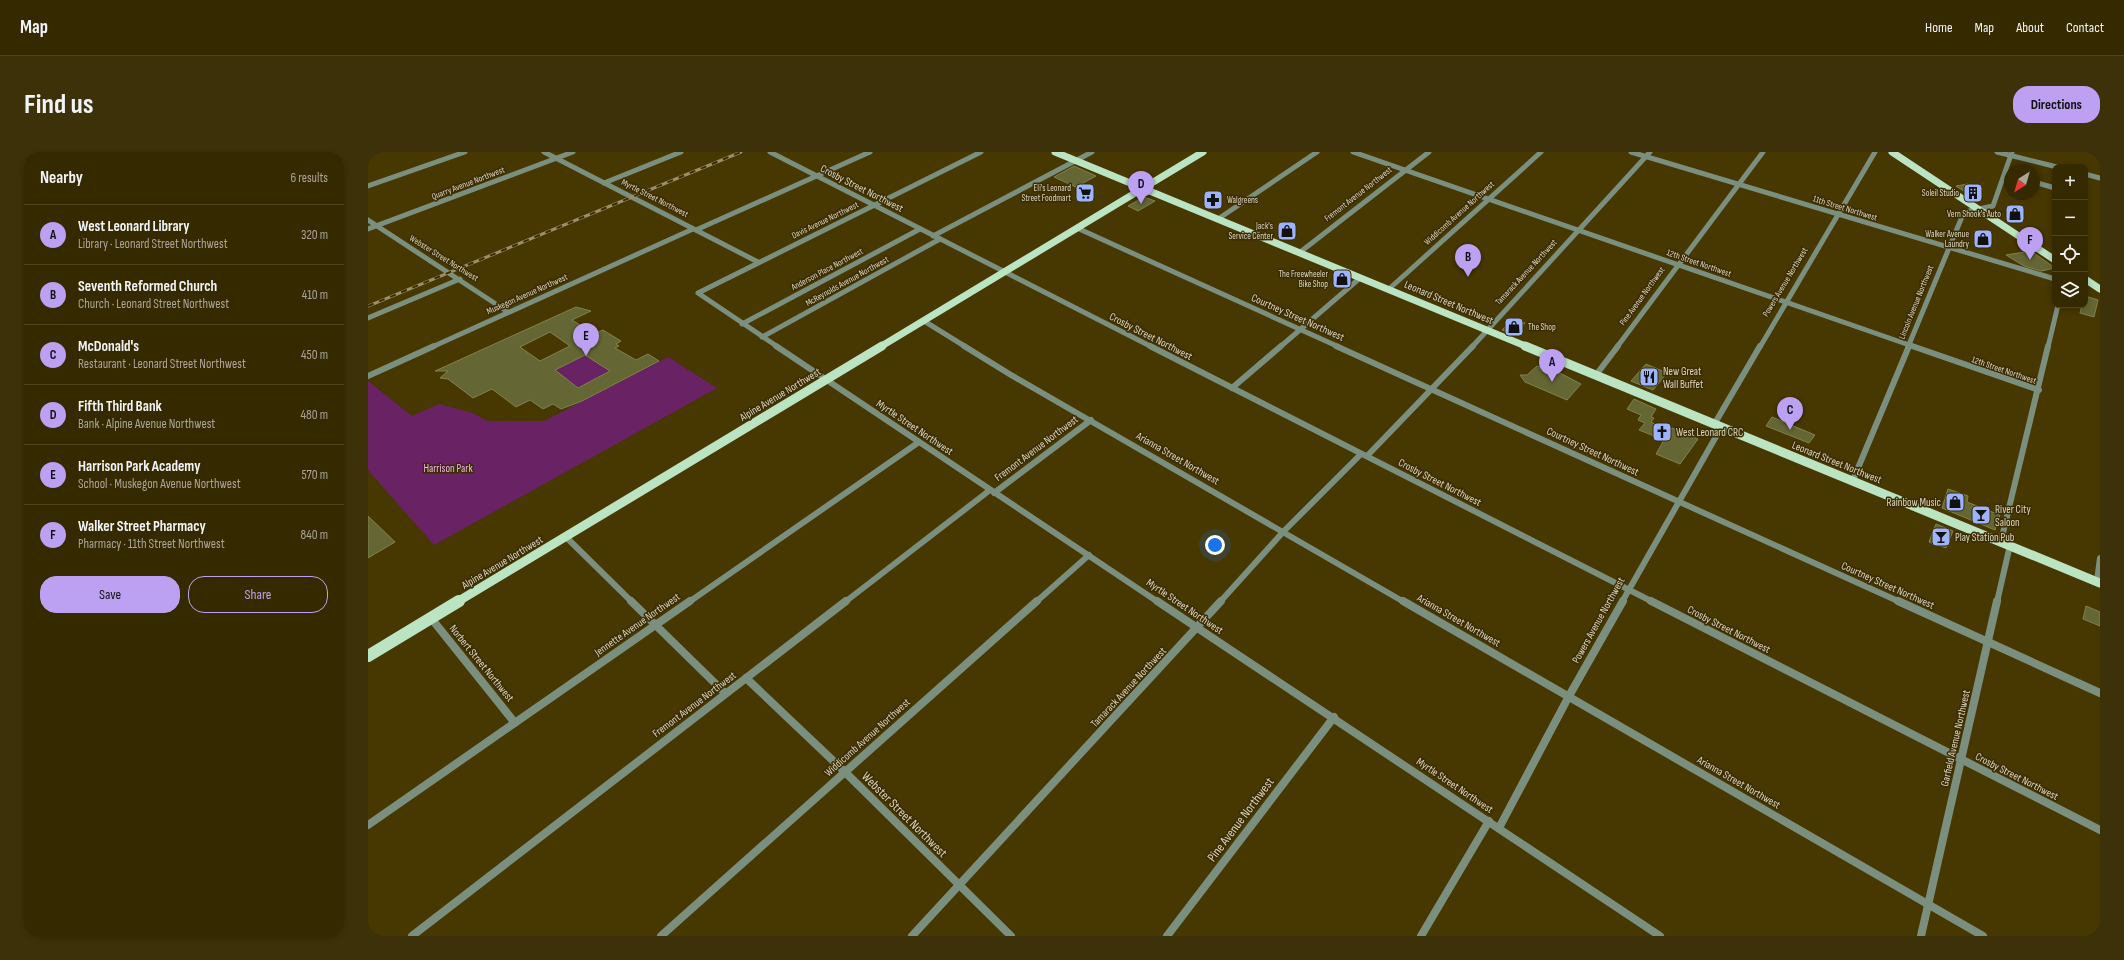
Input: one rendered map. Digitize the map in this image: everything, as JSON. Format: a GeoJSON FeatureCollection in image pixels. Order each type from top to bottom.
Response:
{"type":"FeatureCollection","features":[{"type":"Feature","properties":{"kind":"main road","name":"Leonard Street Northwest"},"geometry":{"type":"LineString","coordinates":[[1055,152],[2098,582]]}},
{"type":"Feature","properties":{"kind":"main road","name":"Alpine Avenue Northwest"},"geometry":{"type":"LineString","coordinates":[[368,656],[1203,152]]}},
{"type":"Feature","properties":{"kind":"main road"},"geometry":{"type":"LineString","coordinates":[[1892,152],[2052,258]]}},
{"type":"Feature","properties":{"kind":"main road"},"geometry":{"type":"LineString","coordinates":[[2088,281],[2100,289]]}},
{"type":"Feature","properties":{"kind":"street"},"geometry":{"type":"LineString","coordinates":[[368,186],[465,152]]}},
{"type":"Feature","properties":{"kind":"street","name":"Myrtle Street Northwest"},"geometry":{"type":"LineString","coordinates":[[544,152],[758,262]]}},
{"type":"Feature","properties":{"kind":"street","name":"Quarry Avenue Northwest"},"geometry":{"type":"LineString","coordinates":[[368,229],[573,152]]}},
{"type":"Feature","properties":{"kind":"street"},"geometry":{"type":"LineString","coordinates":[[604,183],[681,152]]}},
{"type":"Feature","properties":{"kind":"street","name":"Crosby Street Northwest"},"geometry":{"type":"LineString","coordinates":[[770,152],[2100,830]]}},
{"type":"Feature","properties":{"kind":"street","name":"Muskegon Avenue Northwest"},"geometry":{"type":"LineString","coordinates":[[368,376],[508,312],[870,152]]}},
{"type":"Feature","properties":{"kind":"street","name":"Davis Avenue Northwest"},"geometry":{"type":"LineString","coordinates":[[698,293],[981,152]]}},
{"type":"Feature","properties":{"kind":"street","name":"McReynolds Avenue Northwest"},"geometry":{"type":"LineString","coordinates":[[762,337],[1092,152]]}},
{"type":"Feature","properties":{"kind":"street"},"geometry":{"type":"LineString","coordinates":[[1218,219],[1317,152]]}},
{"type":"Feature","properties":{"kind":"street","name":"12th Street Northwest"},"geometry":{"type":"LineString","coordinates":[[1353,152],[2039,390]]}},
{"type":"Feature","properties":{"kind":"street","name":"Fremont Avenue Northwest"},"geometry":{"type":"LineString","coordinates":[[1299,253],[1429,152]]}},
{"type":"Feature","properties":{"kind":"street","name":"Widdicomb Avenue Northwest"},"geometry":{"type":"LineString","coordinates":[[1389,289],[1541,152]]}},
{"type":"Feature","properties":{"kind":"street","name":"11th Street Northwest"},"geometry":{"type":"LineString","coordinates":[[1631,152],[1648,154],[1738,185],[2052,278]]}},
{"type":"Feature","properties":{"kind":"street","name":"Pine Avenue Northwest"},"geometry":{"type":"LineString","coordinates":[[1596,375],[1763,152]]}},
{"type":"Feature","properties":{"kind":"street","name":"Powers Avenue Northwest"},"geometry":{"type":"LineString","coordinates":[[1499,828],[1568,696],[1678,501],[1786,301],[1875,152]]}},
{"type":"Feature","properties":{"kind":"street"},"geometry":{"type":"LineString","coordinates":[[1997,152],[2011,154],[2052,166]]}},
{"type":"Feature","properties":{"kind":"street","name":"Tamarack Avenue Northwest"},"geometry":{"type":"LineString","coordinates":[[912,936],[1197,628],[1283,532],[1432,388],[1648,154]]}},
{"type":"Feature","properties":{"kind":"street","name":"Lincoln Avenue Northwest"},"geometry":{"type":"LineString","coordinates":[[2008,164],[2011,154]]}},
{"type":"Feature","properties":{"kind":"street","name":"Lincoln Avenue Northwest"},"geometry":{"type":"LineString","coordinates":[[1853,480],[1948,247],[1964,212],[1993,206],[2004,175]]}},
{"type":"Feature","properties":{"kind":"street"},"geometry":{"type":"LineString","coordinates":[[2088,175],[2100,178]]}},
{"type":"Feature","properties":{"kind":"street"},"geometry":{"type":"LineString","coordinates":[[2040,184],[2052,187]]}},
{"type":"Feature","properties":{"kind":"street","name":"Webster Street Northwest"},"geometry":{"type":"LineString","coordinates":[[368,220],[460,279],[508,312]]}},
{"type":"Feature","properties":{"kind":"street","name":"Courtney Street Northwest"},"geometry":{"type":"LineString","coordinates":[[1077,228],[1432,388],[2100,693]]}},
{"type":"Feature","properties":{"kind":"street","name":"Anderson Place Northwest"},"geometry":{"type":"LineString","coordinates":[[742,324],[920,229]]}},
{"type":"Feature","properties":{"kind":"street"},"geometry":{"type":"LineString","coordinates":[[1232,388],[1360,278]]}},
{"type":"Feature","properties":{"kind":"street"},"geometry":{"type":"LineString","coordinates":[[368,318],[460,279]]}},
{"type":"Feature","properties":{"kind":"street","name":"Myrtle Street Northwest"},"geometry":{"type":"LineString","coordinates":[[698,293],[992,492],[1334,717],[1660,936]]}},
{"type":"Feature","properties":{"kind":"street"},"geometry":{"type":"LineString","coordinates":[[2001,541],[2039,390],[2057,308]]}},
{"type":"Feature","properties":{"kind":"street","name":"Arianna Street Northwest"},"geometry":{"type":"LineString","coordinates":[[924,321],[1011,375],[1983,936]]}},
{"type":"Feature","properties":{"kind":"street","name":"Fremont Avenue Northwest"},"geometry":{"type":"LineString","coordinates":[[412,936],[746,678],[992,492],[1091,420]]}},
{"type":"Feature","properties":{"kind":"street","name":"Jennette Avenue Northwest"},"geometry":{"type":"LineString","coordinates":[[368,825],[919,442]]}},
{"type":"Feature","properties":{"kind":"street"},"geometry":{"type":"LineString","coordinates":[[566,537],[654,626],[725,694]]}},
{"type":"Feature","properties":{"kind":"street","name":"Garfield Avenue Northwest"},"geometry":{"type":"LineString","coordinates":[[1921,936],[2010,545]]}},
{"type":"Feature","properties":{"kind":"street","name":"Widdicomb Avenue Northwest"},"geometry":{"type":"LineString","coordinates":[[661,936],[1088,555]]}},
{"type":"Feature","properties":{"kind":"street"},"geometry":{"type":"LineString","coordinates":[[2098,582],[2100,558]]}},
{"type":"Feature","properties":{"kind":"street","name":"Norbert Street Northwest"},"geometry":{"type":"LineString","coordinates":[[431,618],[515,723]]}},
{"type":"Feature","properties":{"kind":"street","name":"Webster Street Northwest"},"geometry":{"type":"LineString","coordinates":[[746,678],[845,772],[1011,936]]}},
{"type":"Feature","properties":{"kind":"street","name":"Pine Avenue Northwest"},"geometry":{"type":"LineString","coordinates":[[1167,936],[1334,717]]}},
{"type":"Feature","properties":{"kind":"street"},"geometry":{"type":"LineString","coordinates":[[1421,936],[1489,821]]}},
{"type":"Feature","properties":{"kind":"green space"},"geometry":{"type":"Polygon","coordinates":[[[589,353],[595,362],[605,368],[615,363],[619,366],[570,392],[555,370],[589,353]]]}},
{"type":"Feature","properties":{"kind":"green space","name":"Harrison Park"},"geometry":{"type":"Polygon","coordinates":[[[668,357],[717,388],[434,545],[368,470],[368,381],[412,416],[439,404],[473,413],[487,421],[544,421],[668,357]]]}},
{"type":"Feature","properties":{"kind":"building"},"geometry":{"type":"Polygon","coordinates":[[[1074,166],[1096,176],[1076,187],[1054,177],[1074,166]]]}},
{"type":"Feature","properties":{"kind":"building"},"geometry":{"type":"Polygon","coordinates":[[[1968,184],[1980,191],[1967,193],[1956,186],[1968,184]]]}},
{"type":"Feature","properties":{"kind":"building"},"geometry":{"type":"Polygon","coordinates":[[[1144,197],[1155,201],[1138,211],[1128,206],[1144,197]]]}},
{"type":"Feature","properties":{"kind":"building"},"geometry":{"type":"Polygon","coordinates":[[[2031,251],[2052,266],[2052,269],[2041,271],[2024,266],[2006,255],[2031,251]]]}},
{"type":"Feature","properties":{"kind":"building"},"geometry":{"type":"Polygon","coordinates":[[[2088,297],[2098,300],[2094,317],[2080,313],[2081,308],[2088,308],[2088,297]]]}},
{"type":"Feature","properties":{"kind":"building"},"geometry":{"type":"Polygon","coordinates":[[[576,307],[591,311],[572,320],[591,332],[594,330],[598,332],[603,330],[621,341],[616,344],[619,346],[615,348],[636,360],[648,354],[659,361],[582,401],[561,409],[553,404],[543,409],[530,400],[516,407],[492,389],[473,398],[448,379],[440,378],[448,371],[435,371],[576,307]],[[550,332],[520,347],[540,361],[570,346],[550,332]],[[585,355],[555,370],[578,388],[610,371],[585,355]]]}},
{"type":"Feature","properties":{"kind":"building","name":"The Shop"},"geometry":{"type":"Polygon","coordinates":[[[1517,320],[1525,323],[1514,334],[1502,330],[1510,322],[1513,324],[1517,320]]]}},
{"type":"Feature","properties":{"kind":"building","name":"New Great Wall Buffet"},"geometry":{"type":"Polygon","coordinates":[[[1646,364],[1667,373],[1653,390],[1631,381],[1646,364]]]}},
{"type":"Feature","properties":{"kind":"building"},"geometry":{"type":"Polygon","coordinates":[[[1537,366],[1562,374],[1581,384],[1567,400],[1525,382],[1520,375],[1527,375],[1537,366]]]}},
{"type":"Feature","properties":{"kind":"building","name":"West Leonard CRC"},"geometry":{"type":"Polygon","coordinates":[[[1634,399],[1656,409],[1651,417],[1654,418],[1651,422],[1669,432],[1672,428],[1698,439],[1680,464],[1656,454],[1664,440],[1639,430],[1645,423],[1638,420],[1641,415],[1627,409],[1634,399]]]}},
{"type":"Feature","properties":{"kind":"building"},"geometry":{"type":"Polygon","coordinates":[[[1772,417],[1815,435],[1809,443],[1766,426],[1772,417]]]}},
{"type":"Feature","properties":{"kind":"building"},"geometry":{"type":"Polygon","coordinates":[[[1948,489],[1968,496],[1967,502],[2000,515],[1995,530],[1942,508],[1948,489]]]}},
{"type":"Feature","properties":{"kind":"building"},"geometry":{"type":"Polygon","coordinates":[[[368,516],[395,542],[368,558],[368,516]]]}},
{"type":"Feature","properties":{"kind":"building","name":"Play Station Pub"},"geometry":{"type":"Polygon","coordinates":[[[1936,524],[1953,531],[1946,548],[1929,542],[1936,524]]]}},
{"type":"Feature","properties":{"kind":"building"},"geometry":{"type":"Polygon","coordinates":[[[2086,606],[2100,612],[2100,626],[2083,619],[2086,606]]]}},
{"type":"Feature","properties":{"kind":"railway"},"geometry":{"type":"LineString","coordinates":[[368,306],[741,152]]}},
{"type":"Feature","properties":{"kind":"place","name":"Eli's Leonard Street Foodmart"},"geometry":{"type":"Point","coordinates":[1085,193]}},
{"type":"Feature","properties":{"kind":"place","name":"Soleil Studio"},"geometry":{"type":"Point","coordinates":[1973,193]}},
{"type":"Feature","properties":{"kind":"place","name":"Walgreens"},"geometry":{"type":"Point","coordinates":[1213,200]}},
{"type":"Feature","properties":{"kind":"place","name":"Fifth Third Bank"},"geometry":{"type":"Point","coordinates":[1141,204]}},
{"type":"Feature","properties":{"kind":"place","name":"Vern Shook's Auto"},"geometry":{"type":"Point","coordinates":[2015,214]}},
{"type":"Feature","properties":{"kind":"place","name":"Jack's Service Center"},"geometry":{"type":"Point","coordinates":[1287,231]}},
{"type":"Feature","properties":{"kind":"place","name":"Walker Avenue Laundry"},"geometry":{"type":"Point","coordinates":[1983,239]}},
{"type":"Feature","properties":{"kind":"place","name":"Walker Street Pharmacy"},"geometry":{"type":"Point","coordinates":[2030,260]}},
{"type":"Feature","properties":{"kind":"place","name":"Seventh Reformed Church"},"geometry":{"type":"Point","coordinates":[1468,277]}},
{"type":"Feature","properties":{"kind":"place","name":"The Freewheeler Bike Shop"},"geometry":{"type":"Point","coordinates":[1342,279]}},
{"type":"Feature","properties":{"kind":"place","name":"The Shop"},"geometry":{"type":"Point","coordinates":[1514,327]}},
{"type":"Feature","properties":{"kind":"place","name":"Harrison Park Academy"},"geometry":{"type":"Point","coordinates":[586,356]}},
{"type":"Feature","properties":{"kind":"place","name":"New Great Wall Buffet"},"geometry":{"type":"Point","coordinates":[1649,377]}},
{"type":"Feature","properties":{"kind":"place","name":"West Leonard Library"},"geometry":{"type":"Point","coordinates":[1552,382]}},
{"type":"Feature","properties":{"kind":"place","name":"McDonald's"},"geometry":{"type":"Point","coordinates":[1790,430]}},
{"type":"Feature","properties":{"kind":"place","name":"West Leonard CRC"},"geometry":{"type":"Point","coordinates":[1662,432]}},
{"type":"Feature","properties":{"kind":"place","name":"Rainbow Music"},"geometry":{"type":"Point","coordinates":[1955,502]}},
{"type":"Feature","properties":{"kind":"place","name":"River City Saloon"},"geometry":{"type":"Point","coordinates":[1981,515]}},
{"type":"Feature","properties":{"kind":"place","name":"Play Station Pub"},"geometry":{"type":"Point","coordinates":[1941,537]}}]}
